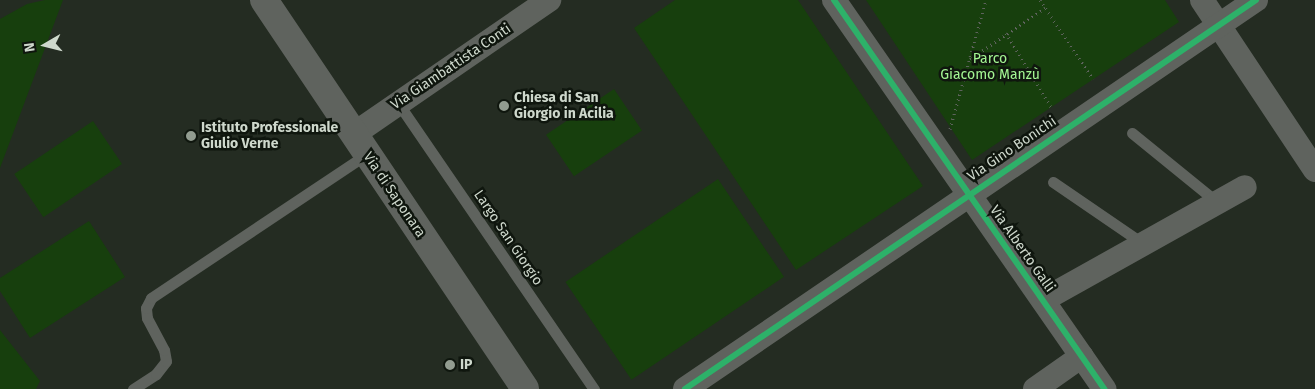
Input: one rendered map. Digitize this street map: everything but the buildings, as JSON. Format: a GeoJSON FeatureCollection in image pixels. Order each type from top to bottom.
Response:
{"type":"FeatureCollection","features":[{"type":"Feature","properties":{"kind":"street","name":"Via di Saponara"},"geometry":{"type":"LineString","coordinates":[[264,0],[525,389]]}},
{"type":"Feature","properties":{"kind":"street","name":"Via Giambattista Conti"},"geometry":{"type":"LineString","coordinates":[[360,144],[398,103],[549,0]]}},
{"type":"Feature","properties":{"kind":"street","name":"Via Alberto Galli"},"geometry":{"type":"LineString","coordinates":[[834,0],[1104,389]]}},
{"type":"Feature","properties":{"kind":"street"},"geometry":{"type":"LineString","coordinates":[[1202,0],[1315,170]]}},
{"type":"Feature","properties":{"kind":"street","name":"Via Gino Bonichi"},"geometry":{"type":"LineString","coordinates":[[685,389],[1218,24],[1256,0]]}},
{"type":"Feature","properties":{"kind":"street"},"geometry":{"type":"LineString","coordinates":[[1043,300],[1245,187]]}},
{"type":"Feature","properties":{"kind":"street"},"geometry":{"type":"LineString","coordinates":[[1034,389],[1082,356]]}},
{"type":"Feature","properties":{"kind":"lane","name":"Largo San Giorgio"},"geometry":{"type":"LineString","coordinates":[[398,103],[594,389]]}},
{"type":"Feature","properties":{"kind":"lane"},"geometry":{"type":"LineString","coordinates":[[1132,132],[1217,202]]}},
{"type":"Feature","properties":{"kind":"lane"},"geometry":{"type":"LineString","coordinates":[[133,389],[156,374],[166,361],[164,350],[147,318],[146,308],[151,298],[360,144]]}},
{"type":"Feature","properties":{"kind":"lane"},"geometry":{"type":"LineString","coordinates":[[1053,182],[1142,243]]}},
{"type":"Feature","properties":{"kind":"path"},"geometry":{"type":"LineString","coordinates":[[949,132],[986,0]]}},
{"type":"Feature","properties":{"kind":"path"},"geometry":{"type":"LineString","coordinates":[[1040,0],[1093,79]]}},
{"type":"Feature","properties":{"kind":"path"},"geometry":{"type":"LineString","coordinates":[[969,60],[1045,8]]}},
{"type":"Feature","properties":{"kind":"path"},"geometry":{"type":"LineString","coordinates":[[1006,33],[1051,107]]}},
{"type":"Feature","properties":{"kind":"green space"},"geometry":{"type":"Polygon","coordinates":[[[45,0],[63,0],[0,168],[0,19],[27,4],[45,0]]]}},
{"type":"Feature","properties":{"kind":"green space"},"geometry":{"type":"Polygon","coordinates":[[[675,0],[798,0],[923,186],[796,270],[634,28],[675,0]]]}},
{"type":"Feature","properties":{"kind":"green space","name":"Parco Giacomo Manzù"},"geometry":{"type":"Polygon","coordinates":[[[866,0],[1165,0],[1179,22],[972,160],[866,0]]]}},
{"type":"Feature","properties":{"kind":"green space"},"geometry":{"type":"Polygon","coordinates":[[[614,89],[642,130],[574,176],[546,135],[614,89]]]}},
{"type":"Feature","properties":{"kind":"green space"},"geometry":{"type":"Polygon","coordinates":[[[93,121],[122,164],[43,217],[14,174],[93,121]]]}},
{"type":"Feature","properties":{"kind":"green space"},"geometry":{"type":"Polygon","coordinates":[[[718,179],[784,277],[631,380],[565,282],[718,179]]]}},
{"type":"Feature","properties":{"kind":"green space"},"geometry":{"type":"Polygon","coordinates":[[[89,221],[125,277],[30,338],[0,291],[0,278],[89,221]]]}},
{"type":"Feature","properties":{"kind":"green space"},"geometry":{"type":"Polygon","coordinates":[[[0,330],[40,381],[36,389],[0,389],[0,330]]]}},
{"type":"Feature","properties":{"kind":"cycle path"},"geometry":{"type":"LineString","coordinates":[[834,0],[1104,389]]}},
{"type":"Feature","properties":{"kind":"cycle path"},"geometry":{"type":"LineString","coordinates":[[685,389],[1256,0]]}},
{"type":"Feature","properties":{"kind":"place","name":"Chiesa di San Giorgio in Acilia"},"geometry":{"type":"Point","coordinates":[504,106]}},
{"type":"Feature","properties":{"kind":"place","name":"Istituto Professionale Giulio Verne"},"geometry":{"type":"Point","coordinates":[191,136]}},
{"type":"Feature","properties":{"kind":"place","name":"IP"},"geometry":{"type":"Point","coordinates":[450,365]}}]}
